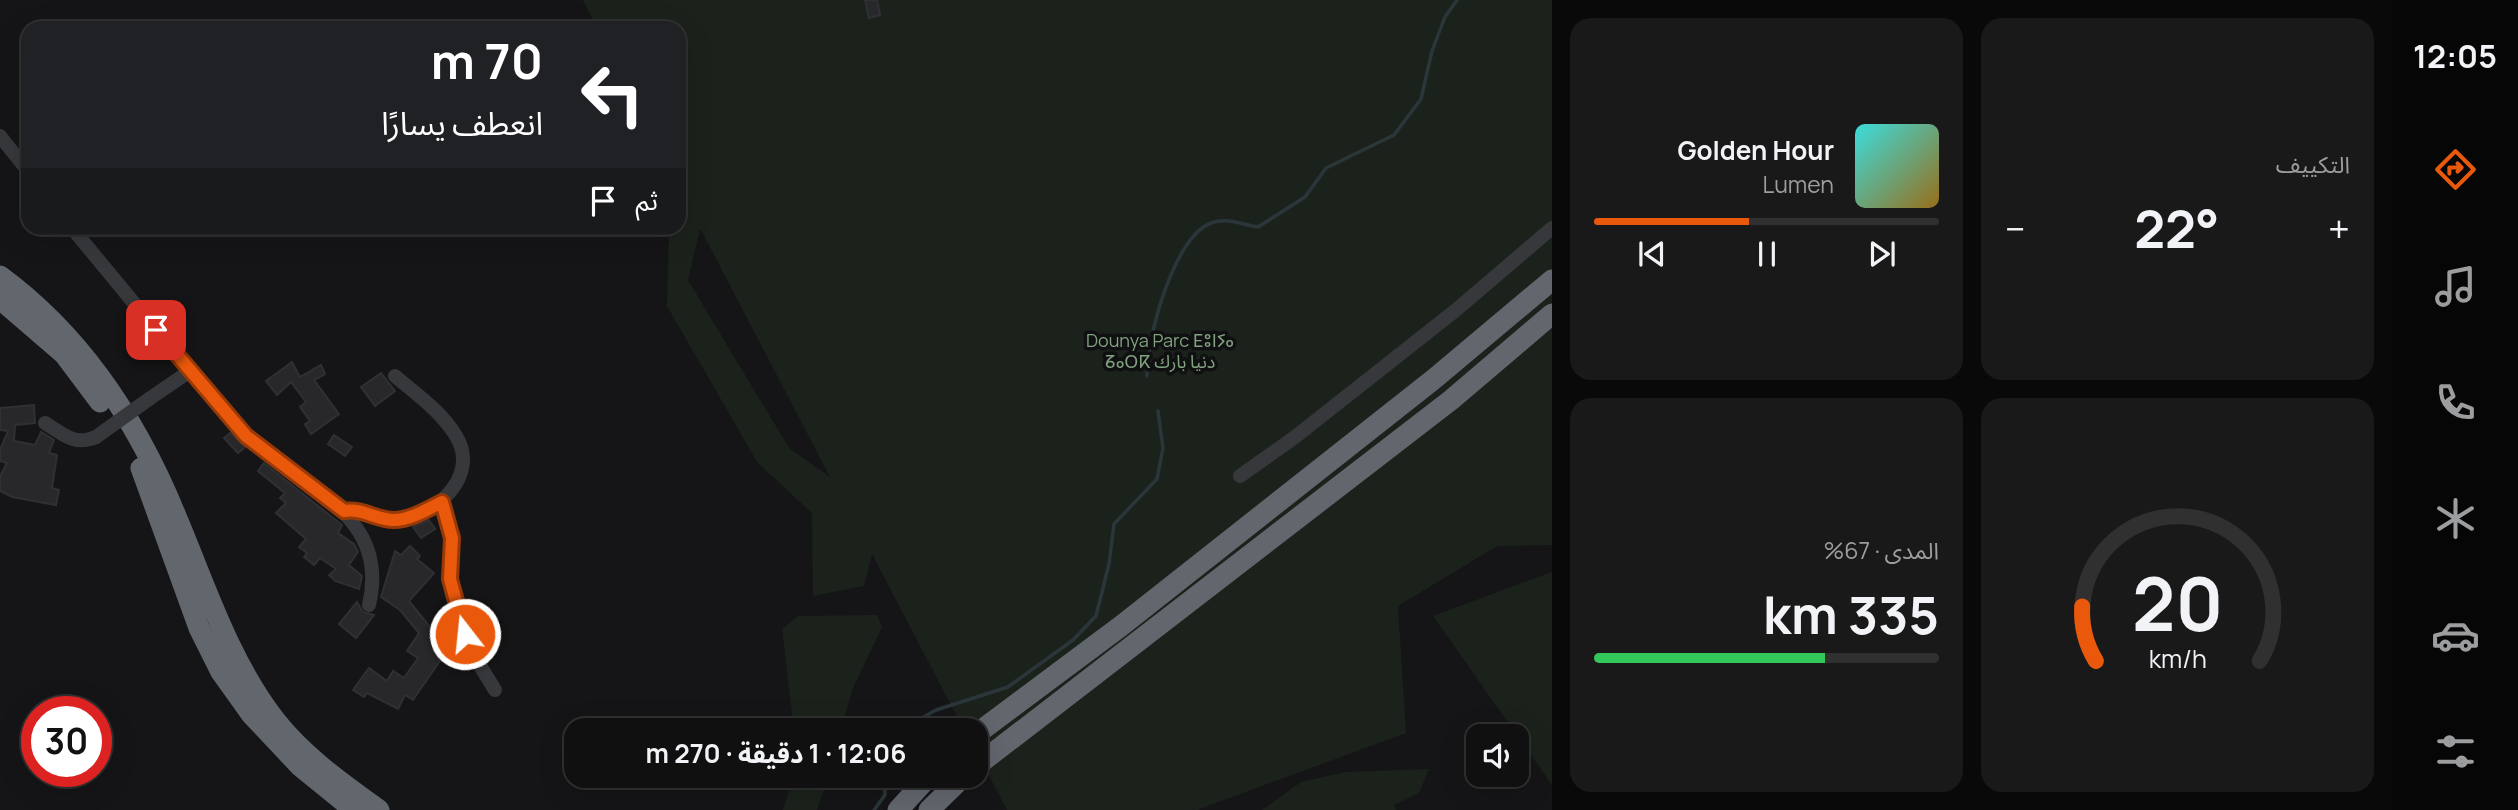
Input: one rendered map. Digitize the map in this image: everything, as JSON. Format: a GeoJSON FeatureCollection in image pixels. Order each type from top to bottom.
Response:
{"type":"FeatureCollection","features":[{"type":"Feature","properties":{"kind":"highway"},"geometry":{"type":"LineString","coordinates":[[0,276],[33,303],[79,349],[128,420],[168,497],[226,638],[276,721],[321,765],[379,810]]}},
{"type":"Feature","properties":{"kind":"highway"},"geometry":{"type":"LineString","coordinates":[[988,725],[1121,626],[1434,379],[1552,280]]}},
{"type":"Feature","properties":{"kind":"highway"},"geometry":{"type":"LineString","coordinates":[[0,299],[64,354],[93,391],[137,460],[199,628],[221,672],[251,714],[300,766],[354,810]]}},
{"type":"Feature","properties":{"kind":"highway"},"geometry":{"type":"LineString","coordinates":[[988,757],[1451,400],[1552,314]]}},
{"type":"Feature","properties":{"kind":"highway"},"geometry":{"type":"LineString","coordinates":[[898,810],[918,788]]}},
{"type":"Feature","properties":{"kind":"highway"},"geometry":{"type":"LineString","coordinates":[[929,810],[952,788]]}},
{"type":"Feature","properties":{"kind":"street"},"geometry":{"type":"LineString","coordinates":[[0,136],[21,162]]}},
{"type":"Feature","properties":{"kind":"street"},"geometry":{"type":"LineString","coordinates":[[1240,476],[1295,438],[1456,310],[1552,228]]}},
{"type":"Feature","properties":{"kind":"street"},"geometry":{"type":"LineString","coordinates":[[78,235],[246,436],[344,511],[360,533],[371,559],[374,575],[369,605]]}},
{"type":"Feature","properties":{"kind":"street"},"geometry":{"type":"LineString","coordinates":[[45,424],[82,443],[96,437],[190,371]]}},
{"type":"Feature","properties":{"kind":"street"},"geometry":{"type":"LineString","coordinates":[[344,511],[359,509],[392,520],[408,517],[442,502],[458,482],[462,455],[458,439],[449,425],[395,376]]}},
{"type":"Feature","properties":{"kind":"street"},"geometry":{"type":"LineString","coordinates":[[442,502],[452,538],[449,565],[453,593],[474,656],[495,690]]}},
{"type":"Feature","properties":{"kind":"green space","name":"Dounya Parc ⴹⵓⵏⵢⴰ ⵒⴰⵔⴽ دنيا بارك"},"geometry":{"type":"Polygon","coordinates":[[[583,0],[1552,0],[1552,545],[1497,546],[1398,606],[1406,733],[1197,810],[1007,810],[988,774],[988,718],[958,718],[872,554],[864,586],[813,596],[812,513],[757,462],[667,306],[669,235],[686,235],[686,21],[594,21],[583,0]],[[700,230],[688,280],[789,448],[830,477],[700,230]]]}},
{"type":"Feature","properties":{"kind":"green space"},"geometry":{"type":"Polygon","coordinates":[[[1552,572],[1552,785],[1529,752],[1529,724],[1509,724],[1433,616],[1552,572]]]}},
{"type":"Feature","properties":{"kind":"green space"},"geometry":{"type":"Polygon","coordinates":[[[877,615],[882,627],[852,690],[844,718],[793,718],[782,629],[798,616],[877,615]]]}},
{"type":"Feature","properties":{"kind":"green space"},"geometry":{"type":"Polygon","coordinates":[[[1429,769],[1419,793],[1394,805],[1396,810],[1262,810],[1301,782],[1346,772],[1429,769]]]}},
{"type":"Feature","properties":{"kind":"green space"},"geometry":{"type":"Polygon","coordinates":[[[790,788],[825,788],[817,810],[783,810],[790,788]]]}},
{"type":"Feature","properties":{"kind":"building"},"geometry":{"type":"Polygon","coordinates":[[[865,0],[877,0],[880,15],[869,18],[865,0]]]}},
{"type":"Feature","properties":{"kind":"building"},"geometry":{"type":"Polygon","coordinates":[[[292,362],[300,377],[321,365],[325,374],[314,380],[339,414],[311,434],[305,424],[310,421],[300,407],[306,402],[291,382],[277,395],[266,381],[292,362]]]}},
{"type":"Feature","properties":{"kind":"building"},"geometry":{"type":"Polygon","coordinates":[[[381,373],[395,391],[375,406],[361,387],[381,373]]]}},
{"type":"Feature","properties":{"kind":"building"},"geometry":{"type":"Polygon","coordinates":[[[34,405],[35,423],[15,425],[14,441],[35,445],[41,432],[54,440],[49,453],[57,455],[52,488],[59,490],[56,505],[12,497],[0,491],[0,476],[7,463],[0,461],[0,450],[8,431],[0,430],[0,408],[34,405]]]}},
{"type":"Feature","properties":{"kind":"building"},"geometry":{"type":"Polygon","coordinates":[[[230,433],[245,447],[238,453],[224,438],[230,433]]]}},
{"type":"Feature","properties":{"kind":"building"},"geometry":{"type":"Polygon","coordinates":[[[334,435],[352,447],[345,456],[328,444],[334,435]]]}},
{"type":"Feature","properties":{"kind":"building"},"geometry":{"type":"Polygon","coordinates":[[[264,463],[342,525],[338,533],[354,544],[358,552],[349,565],[362,576],[359,589],[335,581],[329,575],[336,569],[320,558],[314,565],[304,557],[307,553],[299,547],[306,539],[276,513],[286,503],[280,498],[285,493],[258,471],[264,463]]]}},
{"type":"Feature","properties":{"kind":"building"},"geometry":{"type":"Polygon","coordinates":[[[429,520],[435,529],[421,538],[413,527],[429,520]]]}},
{"type":"Feature","properties":{"kind":"building"},"geometry":{"type":"Polygon","coordinates":[[[410,546],[420,556],[417,559],[434,573],[409,601],[435,633],[430,637],[448,649],[413,700],[405,695],[398,709],[367,693],[364,697],[353,690],[369,668],[387,681],[393,671],[404,678],[418,658],[407,651],[419,633],[400,610],[381,597],[395,551],[401,555],[410,546]]]}},
{"type":"Feature","properties":{"kind":"building"},"geometry":{"type":"Polygon","coordinates":[[[357,602],[363,612],[374,615],[356,638],[339,624],[357,602]]]}},
{"type":"Feature","properties":{"kind":"waterway"},"geometry":{"type":"LineString","coordinates":[[1147,376],[1157,315],[1174,268],[1185,247],[1198,232],[1211,223],[1224,221],[1258,227],[1305,197],[1326,168],[1394,135],[1421,99],[1432,51],[1445,17],[1457,0]]}},
{"type":"Feature","properties":{"kind":"waterway"},"geometry":{"type":"LineString","coordinates":[[922,718],[936,710],[1008,687],[1073,640],[1096,616],[1109,564],[1114,524],[1157,479],[1163,448],[1158,411]]}},
{"type":"Feature","properties":{"kind":"waterway"},"geometry":{"type":"LineString","coordinates":[[874,810],[885,795],[885,788]]}},
{"type":"Feature","properties":{"kind":"route"},"geometry":{"type":"LineString","coordinates":[[156,330],[246,436],[344,511],[359,509],[392,520],[408,517],[442,502],[452,538],[450,579],[465,634]]}}]}
